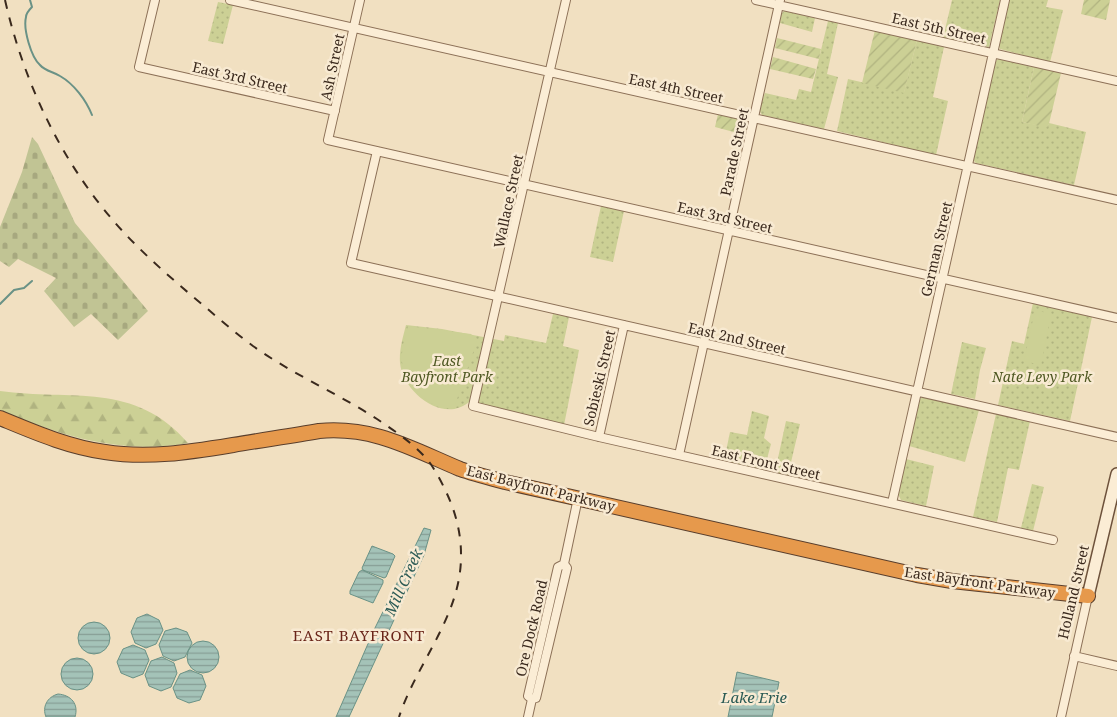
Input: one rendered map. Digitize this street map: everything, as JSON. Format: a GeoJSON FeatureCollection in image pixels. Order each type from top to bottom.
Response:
{"type":"FeatureCollection","features":[{"type":"Feature","properties":{"kind":"highway","name":"East Bayfront Parkway"},"geometry":{"type":"LineString","coordinates":[[0,418],[63,443],[104,452],[135,455],[183,453],[319,431],[362,432],[400,442],[479,475],[917,575],[961,582],[1088,596]]}},
{"type":"Feature","properties":{"kind":"street","name":"East 3rd Street"},"geometry":{"type":"LineString","coordinates":[[155,0],[139,67],[335,111]]}},
{"type":"Feature","properties":{"kind":"street","name":"East 4th Street"},"geometry":{"type":"LineString","coordinates":[[230,0],[1117,200]]}},
{"type":"Feature","properties":{"kind":"street","name":"Ash Street"},"geometry":{"type":"LineString","coordinates":[[328,140],[360,0]]}},
{"type":"Feature","properties":{"kind":"street","name":"Wallace Street"},"geometry":{"type":"LineString","coordinates":[[473,406],[566,0]]}},
{"type":"Feature","properties":{"kind":"street","name":"East 5th Street"},"geometry":{"type":"LineString","coordinates":[[756,0],[780,3],[1117,81]]}},
{"type":"Feature","properties":{"kind":"street","name":"German Street"},"geometry":{"type":"LineString","coordinates":[[892,503],[992,53],[1006,0]]}},
{"type":"Feature","properties":{"kind":"street","name":"Parade Street"},"geometry":{"type":"LineString","coordinates":[[678,455],[780,3]]}},
{"type":"Feature","properties":{"kind":"street","name":"East 3rd Street"},"geometry":{"type":"LineString","coordinates":[[328,140],[1117,318]]}},
{"type":"Feature","properties":{"kind":"street","name":"East 2nd Street"},"geometry":{"type":"LineString","coordinates":[[377,151],[351,263],[1117,437]]}},
{"type":"Feature","properties":{"kind":"street","name":"Sobieski Street"},"geometry":{"type":"LineString","coordinates":[[599,438],[624,325]]}},
{"type":"Feature","properties":{"kind":"street","name":"East Front Street"},"geometry":{"type":"LineString","coordinates":[[473,406],[599,438],[1053,540]]}},
{"type":"Feature","properties":{"kind":"street","name":"Holland Street"},"geometry":{"type":"LineString","coordinates":[[1061,717],[1117,474]]}},
{"type":"Feature","properties":{"kind":"street","name":"Ore Dock Road"},"geometry":{"type":"LineString","coordinates":[[528,717],[532,699],[536,698],[558,609],[567,568],[564,564],[578,498]]}},
{"type":"Feature","properties":{"kind":"street"},"geometry":{"type":"LineString","coordinates":[[1074,656],[1117,666]]}},
{"type":"Feature","properties":{"kind":"green space"},"geometry":{"type":"Polygon","coordinates":[[[952,0],[1000,0],[989,47],[943,38],[952,0]]]}},
{"type":"Feature","properties":{"kind":"green space"},"geometry":{"type":"Polygon","coordinates":[[[1009,0],[1048,0],[1046,7],[1063,10],[1050,62],[1000,49],[999,45],[1009,0]]]}},
{"type":"Feature","properties":{"kind":"green space"},"geometry":{"type":"Polygon","coordinates":[[[1084,0],[1110,0],[1106,20],[1081,14],[1084,0]]]}},
{"type":"Feature","properties":{"kind":"green space"},"geometry":{"type":"Polygon","coordinates":[[[218,2],[233,5],[223,44],[208,41],[218,2]]]}},
{"type":"Feature","properties":{"kind":"green space"},"geometry":{"type":"Polygon","coordinates":[[[784,11],[815,18],[812,32],[780,23],[781,14],[784,11]]]}},
{"type":"Feature","properties":{"kind":"green space"},"geometry":{"type":"Polygon","coordinates":[[[828,21],[838,23],[827,74],[838,77],[824,129],[762,115],[759,110],[765,93],[796,100],[799,89],[811,92],[828,21]]]}},
{"type":"Feature","properties":{"kind":"green space"},"geometry":{"type":"Polygon","coordinates":[[[875,30],[917,40],[904,93],[862,83],[875,30]]]}},
{"type":"Feature","properties":{"kind":"green space"},"geometry":{"type":"Polygon","coordinates":[[[777,38],[821,49],[819,59],[775,48],[777,38]]]}},
{"type":"Feature","properties":{"kind":"green space"},"geometry":{"type":"Polygon","coordinates":[[[917,40],[944,47],[933,97],[948,101],[936,155],[837,131],[848,79],[904,92],[917,40]]]}},
{"type":"Feature","properties":{"kind":"green space"},"geometry":{"type":"Polygon","coordinates":[[[773,57],[816,69],[813,79],[770,69],[773,57]]]}},
{"type":"Feature","properties":{"kind":"green space"},"geometry":{"type":"Polygon","coordinates":[[[998,59],[1034,67],[1022,122],[1048,127],[1049,123],[1086,132],[1074,185],[974,161],[995,62],[998,59]]]}},
{"type":"Feature","properties":{"kind":"green space"},"geometry":{"type":"Polygon","coordinates":[[[1034,67],[1061,73],[1048,128],[1022,122],[1034,67]]]}},
{"type":"Feature","properties":{"kind":"green space"},"geometry":{"type":"Polygon","coordinates":[[[718,114],[745,120],[748,125],[745,135],[715,127],[718,114]]]}},
{"type":"Feature","properties":{"kind":"green space"},"geometry":{"type":"Polygon","coordinates":[[[32,137],[38,144],[75,223],[148,311],[118,340],[91,314],[74,327],[44,291],[56,278],[18,259],[9,267],[0,261],[0,227],[22,172],[32,137]]]}},
{"type":"Feature","properties":{"kind":"green space"},"geometry":{"type":"Polygon","coordinates":[[[601,206],[624,211],[613,262],[590,257],[601,206]]]}},
{"type":"Feature","properties":{"kind":"green space","name":"Nate Levy Park"},"geometry":{"type":"Polygon","coordinates":[[[1033,303],[1092,317],[1070,421],[998,405],[1012,341],[1024,344],[1033,303]]]}},
{"type":"Feature","properties":{"kind":"green space"},"geometry":{"type":"Polygon","coordinates":[[[1035,310],[1051,314],[1041,365],[1024,361],[1035,310]]]}},
{"type":"Feature","properties":{"kind":"green space","name":"East Bayfront Park"},"geometry":{"type":"Polygon","coordinates":[[[553,314],[569,317],[563,346],[579,350],[564,425],[469,402],[459,408],[437,407],[426,402],[416,394],[403,374],[400,353],[406,325],[442,329],[504,341],[505,335],[546,343],[553,314]]]}},
{"type":"Feature","properties":{"kind":"green space"},"geometry":{"type":"Polygon","coordinates":[[[408,326],[471,334],[477,341],[454,408],[442,408],[428,401],[416,390],[407,376],[402,357],[408,326]]]}},
{"type":"Feature","properties":{"kind":"green space"},"geometry":{"type":"Polygon","coordinates":[[[962,342],[986,348],[975,399],[951,394],[962,342]]]}},
{"type":"Feature","properties":{"kind":"green space"},"geometry":{"type":"Polygon","coordinates":[[[0,391],[101,398],[124,402],[146,410],[168,423],[188,443],[139,447],[115,445],[68,435],[0,410],[0,391]]]}},
{"type":"Feature","properties":{"kind":"green space"},"geometry":{"type":"Polygon","coordinates":[[[922,397],[979,410],[965,462],[909,446],[919,401],[922,397]]]}},
{"type":"Feature","properties":{"kind":"green space"},"geometry":{"type":"Polygon","coordinates":[[[752,411],[769,416],[764,438],[771,444],[764,470],[724,461],[730,432],[747,435],[752,411]]]}},
{"type":"Feature","properties":{"kind":"green space"},"geometry":{"type":"Polygon","coordinates":[[[996,414],[1030,421],[1019,470],[1008,468],[997,522],[973,517],[996,414]]]}},
{"type":"Feature","properties":{"kind":"green space"},"geometry":{"type":"Polygon","coordinates":[[[786,421],[800,424],[788,475],[775,472],[786,421]]]}},
{"type":"Feature","properties":{"kind":"green space"},"geometry":{"type":"Polygon","coordinates":[[[906,459],[934,466],[926,506],[901,500],[898,494],[906,459]]]}},
{"type":"Feature","properties":{"kind":"green space"},"geometry":{"type":"Polygon","coordinates":[[[1032,484],[1044,487],[1033,531],[1021,528],[1032,484]]]}},
{"type":"Feature","properties":{"kind":"water","name":"Mill Creek"},"geometry":{"type":"Polygon","coordinates":[[[424,528],[431,530],[424,555],[349,717],[336,717],[374,630],[424,528]]]}},
{"type":"Feature","properties":{"kind":"water"},"geometry":{"type":"Polygon","coordinates":[[[372,546],[395,556],[384,578],[362,568],[372,546]]]}},
{"type":"Feature","properties":{"kind":"water"},"geometry":{"type":"Polygon","coordinates":[[[362,570],[383,580],[373,603],[350,594],[359,572],[362,570]]]}},
{"type":"Feature","properties":{"kind":"water"},"geometry":{"type":"Polygon","coordinates":[[[147,614],[159,620],[163,630],[156,644],[146,648],[135,643],[131,632],[137,618],[147,614]]]}},
{"type":"Feature","properties":{"kind":"water"},"geometry":{"type":"Polygon","coordinates":[[[94,622],[100,623],[105,627],[109,632],[109,644],[105,649],[100,653],[94,654],[88,653],[83,649],[79,644],[78,638],[79,632],[83,627],[88,623],[94,622]]]}},
{"type":"Feature","properties":{"kind":"water"},"geometry":{"type":"Polygon","coordinates":[[[176,628],[187,632],[192,643],[185,657],[174,661],[163,656],[159,645],[165,631],[176,628]]]}},
{"type":"Feature","properties":{"kind":"water"},"geometry":{"type":"Polygon","coordinates":[[[203,641],[214,646],[219,657],[214,668],[203,673],[192,668],[187,657],[192,646],[203,641]]]}},
{"type":"Feature","properties":{"kind":"water"},"geometry":{"type":"Polygon","coordinates":[[[133,645],[145,650],[149,660],[143,674],[133,678],[121,673],[117,662],[123,649],[133,645]]]}},
{"type":"Feature","properties":{"kind":"water"},"geometry":{"type":"Polygon","coordinates":[[[162,657],[174,663],[177,673],[171,687],[161,691],[149,686],[145,675],[151,661],[162,657]]]}},
{"type":"Feature","properties":{"kind":"water"},"geometry":{"type":"Polygon","coordinates":[[[77,658],[83,659],[88,663],[92,668],[92,680],[88,685],[83,689],[77,690],[71,689],[66,685],[62,680],[61,674],[62,668],[66,663],[71,659],[77,658]]]}},
{"type":"Feature","properties":{"kind":"water"},"geometry":{"type":"Polygon","coordinates":[[[190,670],[202,675],[206,686],[200,700],[189,703],[177,698],[173,688],[180,674],[190,670]]]}},
{"type":"Feature","properties":{"kind":"water","name":"Lake Erie"},"geometry":{"type":"Polygon","coordinates":[[[737,672],[779,682],[772,717],[728,717],[737,672]]]}},
{"type":"Feature","properties":{"kind":"water"},"geometry":{"type":"Polygon","coordinates":[[[58,694],[67,696],[73,701],[76,708],[75,717],[46,717],[46,703],[51,697],[58,694]]]}},
{"type":"Feature","properties":{"kind":"waterway"},"geometry":{"type":"LineString","coordinates":[[30,0],[32,7],[26,16],[25,22],[28,42],[34,56],[42,67],[65,79],[75,88],[92,115]]}},
{"type":"Feature","properties":{"kind":"waterway"},"geometry":{"type":"LineString","coordinates":[[0,304],[14,290],[24,288],[32,281]]}},
{"type":"Feature","properties":{"kind":"railway"},"geometry":{"type":"LineString","coordinates":[[5,0],[25,68],[38,101],[71,163],[91,193],[113,220],[164,271],[242,338],[283,366],[377,419],[418,450],[430,463],[437,475],[451,503],[458,524],[461,547],[459,576],[447,618],[416,677],[399,717]]}},
{"type":"Feature","properties":{"kind":"district","name":"EAST BAYFRONT"},"geometry":{"type":"Point","coordinates":[359,635]}}]}
